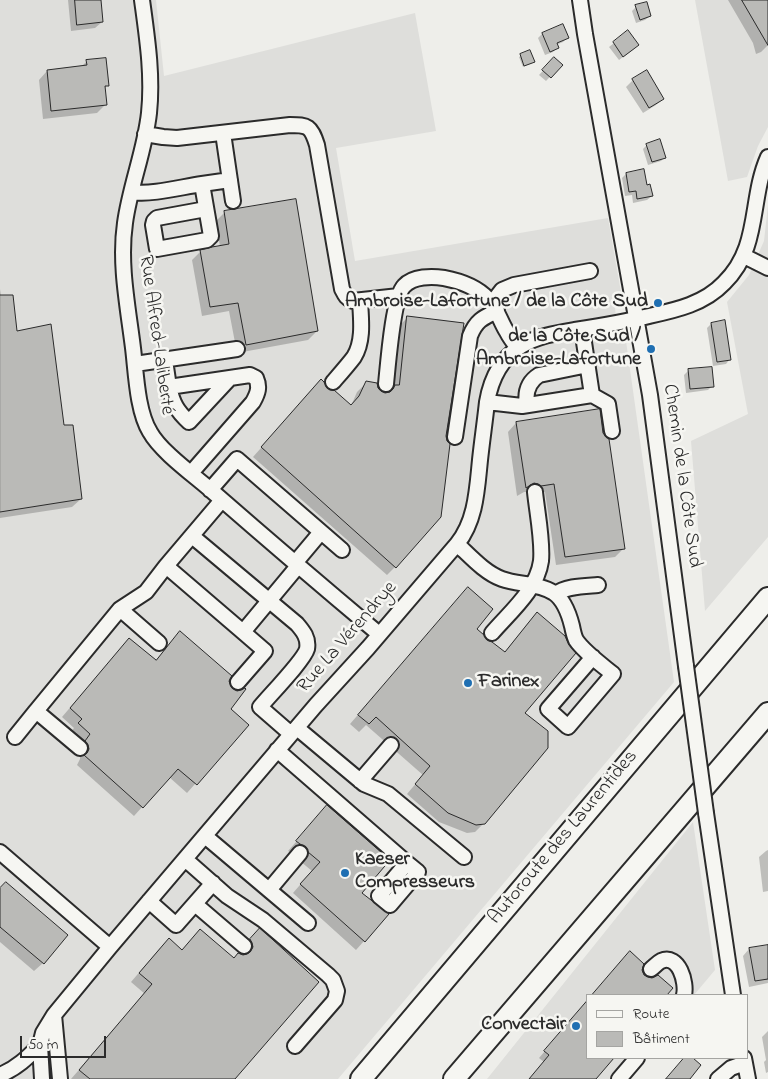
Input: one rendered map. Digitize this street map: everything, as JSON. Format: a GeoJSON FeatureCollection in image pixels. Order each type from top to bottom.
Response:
{"type":"FeatureCollection","features":[{"type":"Feature","properties":{"kind":"highway","name":"Autoroute des Laurentides"},"geometry":{"type":"LineString","coordinates":[[361,1079],[768,598]]}},
{"type":"Feature","properties":{"kind":"highway"},"geometry":{"type":"LineString","coordinates":[[454,1079],[768,713]]}},
{"type":"Feature","properties":{"kind":"street","name":"Rue Alfred-Laliberté"},"geometry":{"type":"LineString","coordinates":[[142,0],[151,77],[149,113],[146,134],[125,222],[124,261],[135,364],[146,426],[150,434],[161,446],[210,490],[379,634]]}},
{"type":"Feature","properties":{"kind":"street","name":"Chemin de la Côte Sud"},"geometry":{"type":"LineString","coordinates":[[580,0],[653,414],[706,813],[733,994]]}},
{"type":"Feature","properties":{"kind":"street"},"geometry":{"type":"LineString","coordinates":[[146,134],[177,138],[290,125],[302,125],[310,129],[317,145],[342,289],[348,299],[353,301],[399,296]]}},
{"type":"Feature","properties":{"kind":"street"},"geometry":{"type":"LineString","coordinates":[[223,133],[233,200]]}},
{"type":"Feature","properties":{"kind":"street","name":"Rue La Vérendrye"},"geometry":{"type":"LineString","coordinates":[[40,1045],[43,1033],[54,1015],[110,947],[277,750],[457,544],[465,532],[473,511],[487,402],[493,378],[504,360],[518,348],[537,338],[622,323],[682,308],[703,299],[724,284],[734,273],[744,256],[751,234],[760,182],[768,157]]}},
{"type":"Feature","properties":{"kind":"street"},"geometry":{"type":"LineString","coordinates":[[132,192],[148,192],[230,180]]}},
{"type":"Feature","properties":{"kind":"street"},"geometry":{"type":"LineString","coordinates":[[202,184],[206,209]]}},
{"type":"Feature","properties":{"kind":"street"},"geometry":{"type":"LineString","coordinates":[[744,256],[768,268]]}},
{"type":"Feature","properties":{"kind":"street"},"geometry":{"type":"LineString","coordinates":[[455,437],[470,336],[477,322],[494,307],[502,290],[514,285],[590,271]]}},
{"type":"Feature","properties":{"kind":"street"},"geometry":{"type":"LineString","coordinates":[[386,384],[394,315],[400,291],[404,285],[412,280],[435,276],[459,281],[481,292],[494,307],[518,348]]}},
{"type":"Feature","properties":{"kind":"street"},"geometry":{"type":"LineString","coordinates":[[333,382],[354,357],[359,344],[361,329],[360,301]]}},
{"type":"Feature","properties":{"kind":"street"},"geometry":{"type":"LineString","coordinates":[[582,329],[592,396]]}},
{"type":"Feature","properties":{"kind":"street"},"geometry":{"type":"LineString","coordinates":[[135,364],[237,349]]}},
{"type":"Feature","properties":{"kind":"street"},"geometry":{"type":"LineString","coordinates":[[166,360],[174,404],[177,410],[189,422],[230,378]]}},
{"type":"Feature","properties":{"kind":"street"},"geometry":{"type":"LineString","coordinates":[[527,405],[526,396],[529,384],[538,374],[588,365]]}},
{"type":"Feature","properties":{"kind":"street"},"geometry":{"type":"LineString","coordinates":[[170,387],[250,375],[256,378],[258,383],[257,394],[253,402],[191,473]]}},
{"type":"Feature","properties":{"kind":"street"},"geometry":{"type":"LineString","coordinates":[[487,402],[522,406],[592,396],[608,404],[612,431]]}},
{"type":"Feature","properties":{"kind":"street"},"geometry":{"type":"LineString","coordinates":[[210,490],[236,459],[342,550]]}},
{"type":"Feature","properties":{"kind":"street"},"geometry":{"type":"LineString","coordinates":[[492,633],[524,597],[540,567],[542,549],[535,492]]}},
{"type":"Feature","properties":{"kind":"street"},"geometry":{"type":"LineString","coordinates":[[15,737],[120,609],[146,592],[222,500]]}},
{"type":"Feature","properties":{"kind":"street"},"geometry":{"type":"LineString","coordinates":[[243,632],[321,532]]}},
{"type":"Feature","properties":{"kind":"street"},"geometry":{"type":"LineString","coordinates":[[192,536],[303,630],[307,648],[302,658],[260,707],[364,784],[388,794],[464,857]]}},
{"type":"Feature","properties":{"kind":"street"},"geometry":{"type":"LineString","coordinates":[[457,544],[491,574],[556,594],[570,618],[576,639],[613,674],[568,727],[548,709],[593,657]]}},
{"type":"Feature","properties":{"kind":"street"},"geometry":{"type":"LineString","coordinates":[[166,566],[265,651],[238,682]]}},
{"type":"Feature","properties":{"kind":"street"},"geometry":{"type":"LineString","coordinates":[[556,594],[566,589],[598,585]]}},
{"type":"Feature","properties":{"kind":"street"},"geometry":{"type":"LineString","coordinates":[[120,609],[159,643]]}},
{"type":"Feature","properties":{"kind":"street"},"geometry":{"type":"LineString","coordinates":[[36,712],[80,748]]}},
{"type":"Feature","properties":{"kind":"street"},"geometry":{"type":"LineString","coordinates":[[360,781],[391,745]]}},
{"type":"Feature","properties":{"kind":"street"},"geometry":{"type":"LineString","coordinates":[[277,750],[407,863]]}},
{"type":"Feature","properties":{"kind":"street"},"geometry":{"type":"LineString","coordinates":[[205,836],[308,923]]}},
{"type":"Feature","properties":{"kind":"street"},"geometry":{"type":"LineString","coordinates":[[0,852],[110,947]]}},
{"type":"Feature","properties":{"kind":"street"},"geometry":{"type":"LineString","coordinates":[[269,890],[300,853]]}},
{"type":"Feature","properties":{"kind":"street"},"geometry":{"type":"LineString","coordinates":[[185,859],[227,896],[263,920],[333,980],[337,991],[335,1000],[295,1046]]}},
{"type":"Feature","properties":{"kind":"street"},"geometry":{"type":"LineString","coordinates":[[149,901],[176,925],[213,883]]}},
{"type":"Feature","properties":{"kind":"street"},"geometry":{"type":"LineString","coordinates":[[195,904],[244,946]]}},
{"type":"Feature","properties":{"kind":"street"},"geometry":{"type":"LineString","coordinates":[[651,970],[662,960],[673,962],[682,975],[684,994]]}},
{"type":"Feature","properties":{"kind":"street"},"geometry":{"type":"LineString","coordinates":[[54,1015],[60,1079]]}},
{"type":"Feature","properties":{"kind":"street"},"geometry":{"type":"LineString","coordinates":[[0,1075],[23,1062],[40,1045]]}},
{"type":"Feature","properties":{"kind":"street"},"geometry":{"type":"LineString","coordinates":[[40,1045],[42,1079]]}},
{"type":"Feature","properties":{"kind":"street"},"geometry":{"type":"LineString","coordinates":[[619,1079],[636,1059]]}},
{"type":"Feature","properties":{"kind":"street"},"geometry":{"type":"LineString","coordinates":[[718,1079],[731,1068],[745,1060],[748,1079]]}},
{"type":"Feature","properties":{"kind":"shaded area"},"geometry":{"type":"Polygon","coordinates":[[[0,0],[156,0],[164,76],[415,13],[436,131],[336,148],[355,261],[608,218],[622,298],[615,307],[618,340],[626,341],[674,682],[338,1079],[0,1079],[0,0]]]}},
{"type":"Feature","properties":{"kind":"shaded area"},"geometry":{"type":"Polygon","coordinates":[[[695,0],[768,0],[768,127],[758,146],[747,177],[728,181],[695,0]]]}},
{"type":"Feature","properties":{"kind":"shaded area"},"geometry":{"type":"Polygon","coordinates":[[[768,205],[768,537],[705,611],[691,441],[748,414],[727,302],[749,275],[764,241],[768,205]]]}},
{"type":"Feature","properties":{"kind":"shaded area"},"geometry":{"type":"Polygon","coordinates":[[[693,822],[715,970],[695,994],[586,994],[586,1059],[640,1059],[623,1079],[487,1079],[693,822]]]}},
{"type":"Feature","properties":{"kind":"building"},"geometry":{"type":"Polygon","coordinates":[[[75,0],[101,0],[103,22],[77,25],[75,0]]]}},
{"type":"Feature","properties":{"kind":"building"},"geometry":{"type":"Polygon","coordinates":[[[742,0],[768,0],[768,45],[742,0]]]}},
{"type":"Feature","properties":{"kind":"building"},"geometry":{"type":"Polygon","coordinates":[[[647,2],[651,16],[640,20],[635,5],[647,2]]]}},
{"type":"Feature","properties":{"kind":"building"},"geometry":{"type":"Polygon","coordinates":[[[563,24],[569,38],[557,43],[559,48],[550,52],[542,33],[563,24]]]}},
{"type":"Feature","properties":{"kind":"building"},"geometry":{"type":"Polygon","coordinates":[[[628,30],[639,45],[623,57],[613,42],[628,30]]]}},
{"type":"Feature","properties":{"kind":"building"},"geometry":{"type":"Polygon","coordinates":[[[530,50],[535,62],[524,66],[520,54],[530,50]]]}},
{"type":"Feature","properties":{"kind":"building"},"geometry":{"type":"Polygon","coordinates":[[[554,57],[563,65],[551,78],[542,70],[554,57]]]}},
{"type":"Feature","properties":{"kind":"building"},"geometry":{"type":"Polygon","coordinates":[[[106,58],[109,86],[105,86],[107,105],[51,111],[47,70],[87,65],[86,60],[106,58]]]}},
{"type":"Feature","properties":{"kind":"building"},"geometry":{"type":"Polygon","coordinates":[[[647,70],[664,99],[649,108],[632,79],[647,70]]]}},
{"type":"Feature","properties":{"kind":"building"},"geometry":{"type":"Polygon","coordinates":[[[660,139],[666,158],[652,162],[646,144],[660,139]]]}},
{"type":"Feature","properties":{"kind":"building"},"geometry":{"type":"Polygon","coordinates":[[[644,169],[647,185],[650,184],[653,196],[637,199],[636,191],[629,192],[626,173],[644,169]]]}},
{"type":"Feature","properties":{"kind":"building"},"geometry":{"type":"Polygon","coordinates":[[[296,199],[318,331],[246,345],[238,303],[210,307],[200,250],[229,244],[224,211],[296,199]]]}},
{"type":"Feature","properties":{"kind":"building"},"geometry":{"type":"Polygon","coordinates":[[[0,295],[13,295],[17,331],[51,324],[64,425],[73,425],[82,499],[0,512],[0,295]]]}},
{"type":"Feature","properties":{"kind":"building"},"geometry":{"type":"Polygon","coordinates":[[[407,316],[464,323],[446,436],[450,444],[441,517],[396,568],[261,447],[321,379],[327,388],[334,390],[351,405],[359,396],[366,381],[377,383],[378,388],[385,393],[390,392],[395,385],[399,385],[407,316]]]}},
{"type":"Feature","properties":{"kind":"building"},"geometry":{"type":"Polygon","coordinates":[[[725,320],[731,360],[717,362],[711,323],[725,320]]]}},
{"type":"Feature","properties":{"kind":"building"},"geometry":{"type":"Polygon","coordinates":[[[712,367],[714,387],[690,389],[688,369],[712,367]]]}},
{"type":"Feature","properties":{"kind":"building"},"geometry":{"type":"Polygon","coordinates":[[[600,409],[603,433],[609,439],[625,549],[565,557],[554,484],[541,486],[534,483],[526,488],[516,422],[600,409]]]}},
{"type":"Feature","properties":{"kind":"building","name":"Farinex"},"geometry":{"type":"Polygon","coordinates":[[[468,587],[493,609],[477,629],[487,640],[505,652],[537,612],[565,636],[569,645],[576,653],[525,713],[548,731],[548,748],[485,824],[476,825],[448,813],[415,784],[430,766],[376,717],[369,724],[358,715],[468,587]]]}},
{"type":"Feature","properties":{"kind":"building"},"geometry":{"type":"Polygon","coordinates":[[[180,631],[232,676],[229,681],[232,688],[237,691],[246,689],[231,709],[249,725],[197,785],[178,769],[143,808],[84,755],[89,749],[85,741],[90,734],[78,723],[82,719],[70,708],[129,638],[156,660],[180,631]]]}},
{"type":"Feature","properties":{"kind":"building","name":"Kaeser Compresseurs"},"geometry":{"type":"Polygon","coordinates":[[[327,805],[390,860],[362,893],[389,914],[365,942],[300,884],[320,862],[308,852],[306,847],[296,841],[327,805]]]}},
{"type":"Feature","properties":{"kind":"building"},"geometry":{"type":"Polygon","coordinates":[[[6,882],[68,935],[44,964],[0,927],[0,888],[6,882]]]}},
{"type":"Feature","properties":{"kind":"building"},"geometry":{"type":"Polygon","coordinates":[[[260,928],[319,982],[235,1079],[90,1079],[79,1070],[152,984],[139,973],[169,938],[182,950],[200,929],[234,958],[238,953],[243,955],[250,952],[253,947],[250,939],[260,928]]]}},
{"type":"Feature","properties":{"kind":"building"},"geometry":{"type":"Polygon","coordinates":[[[768,945],[768,979],[755,981],[749,948],[768,945]]]}},
{"type":"Feature","properties":{"kind":"building","name":"Convectair"},"geometry":{"type":"Polygon","coordinates":[[[630,951],[644,964],[642,970],[644,975],[652,978],[658,975],[673,988],[668,994],[593,994],[630,951]]]}},
{"type":"Feature","properties":{"kind":"building","name":"Convectair"},"geometry":{"type":"Polygon","coordinates":[[[586,1002],[586,1059],[613,1059],[596,1079],[529,1079],[549,1055],[544,1051],[586,1002]]]}},
{"type":"Feature","properties":{"kind":"building"},"geometry":{"type":"Polygon","coordinates":[[[683,1059],[694,1059],[701,1065],[690,1079],[666,1079],[683,1059]]]}},
{"type":"Feature","properties":{"kind":"place","name":"Ambroise-Lafortune / de la Côte Sud"},"geometry":{"type":"Point","coordinates":[658,303]}},
{"type":"Feature","properties":{"kind":"place","name":"de la Côte Sud / Ambroise-Lafortune"},"geometry":{"type":"Point","coordinates":[651,349]}},
{"type":"Feature","properties":{"kind":"place","name":"Farinex"},"geometry":{"type":"Point","coordinates":[468,683]}},
{"type":"Feature","properties":{"kind":"place","name":"Kaeser Compresseurs"},"geometry":{"type":"Point","coordinates":[345,873]}},
{"type":"Feature","properties":{"kind":"place","name":"Convectair"},"geometry":{"type":"Point","coordinates":[576,1026]}}]}
